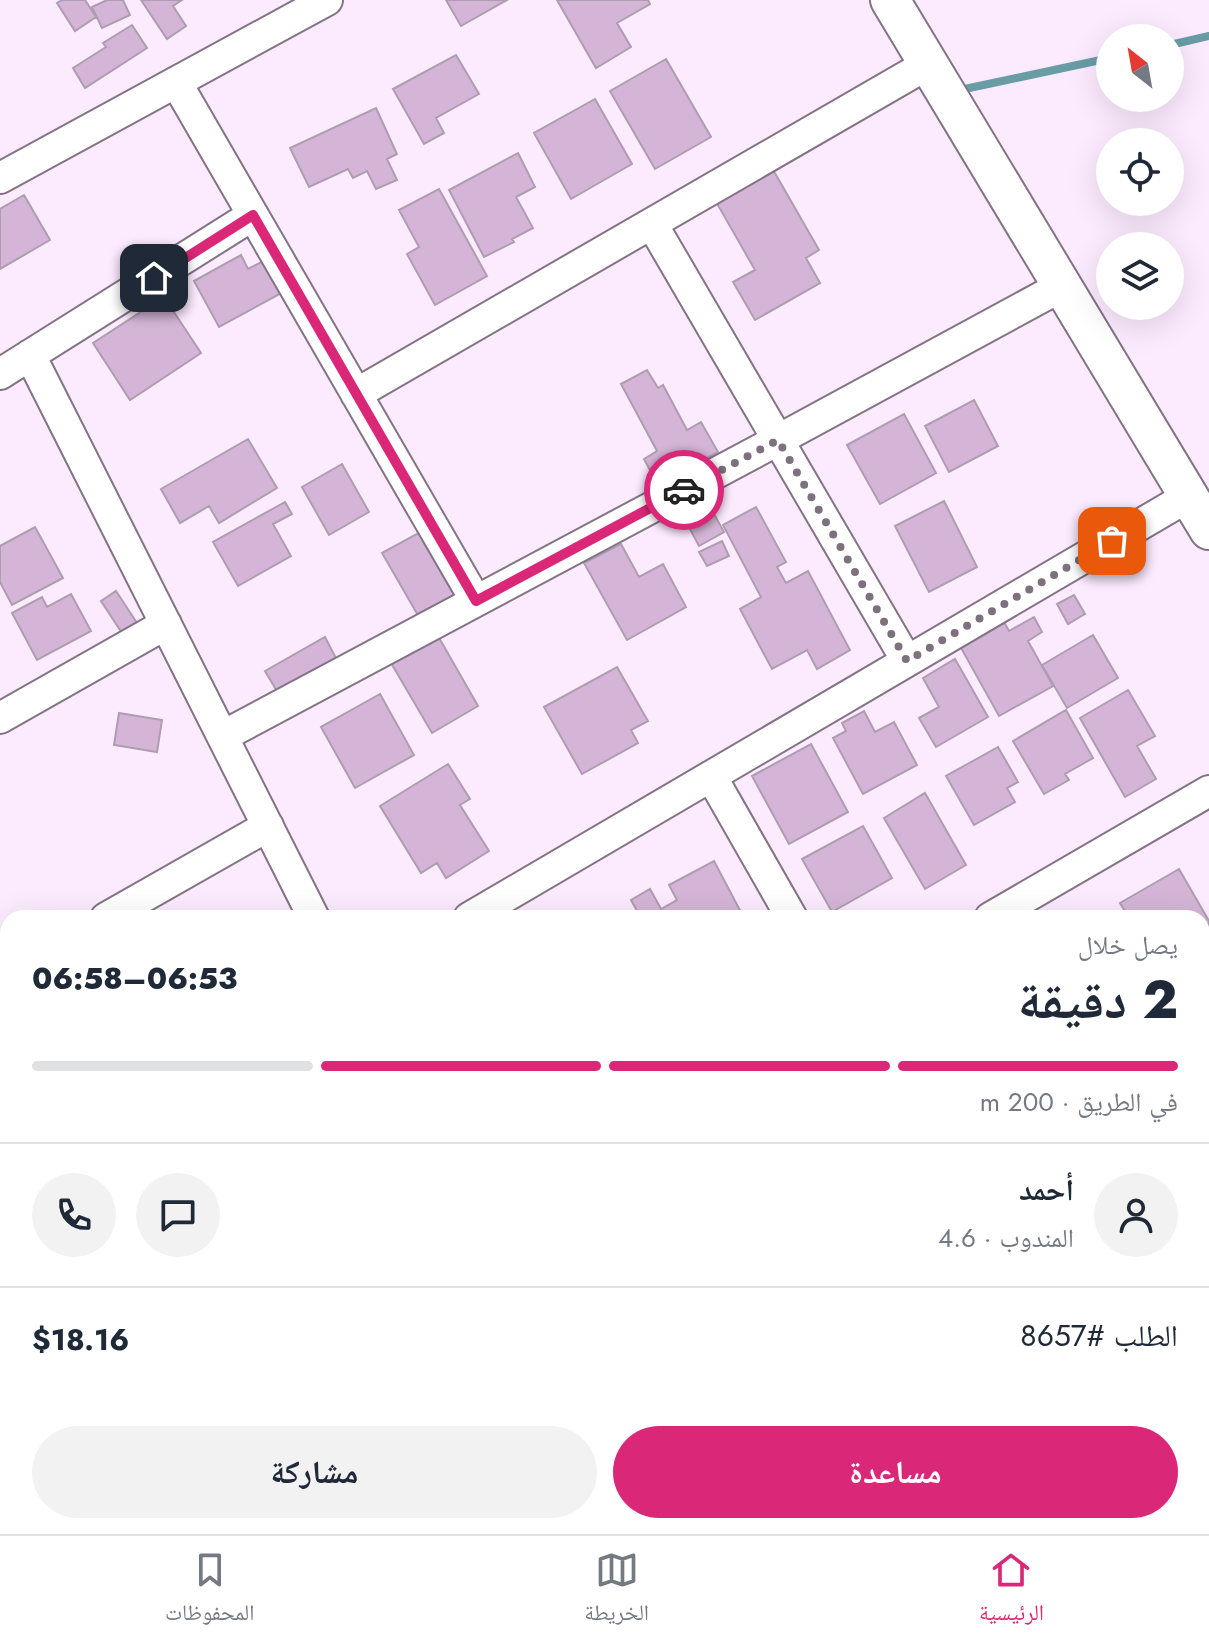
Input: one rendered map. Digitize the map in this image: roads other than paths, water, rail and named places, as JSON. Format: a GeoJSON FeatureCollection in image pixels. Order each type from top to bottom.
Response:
{"type":"FeatureCollection","features":[{"type":"Feature","properties":{"kind":"street"},"geometry":{"type":"LineString","coordinates":[[0,178],[327,0]]}},
{"type":"Feature","properties":{"kind":"street"},"geometry":{"type":"LineString","coordinates":[[890,0],[1209,530]]}},
{"type":"Feature","properties":{"kind":"street"},"geometry":{"type":"LineString","coordinates":[[356,394],[928,64]]}},
{"type":"Feature","properties":{"kind":"street"},"geometry":{"type":"LineString","coordinates":[[176,82],[476,601]]}},
{"type":"Feature","properties":{"kind":"street"},"geometry":{"type":"LineString","coordinates":[[0,374],[253,215]]}},
{"type":"Feature","properties":{"kind":"street"},"geometry":{"type":"LineString","coordinates":[[652,224],[907,661]]}},
{"type":"Feature","properties":{"kind":"street"},"geometry":{"type":"LineString","coordinates":[[223,736],[1062,286]]}},
{"type":"Feature","properties":{"kind":"street"},"geometry":{"type":"LineString","coordinates":[[30,355],[310,910]]}},
{"type":"Feature","properties":{"kind":"street"},"geometry":{"type":"LineString","coordinates":[[483,910],[1189,496]]}},
{"type":"Feature","properties":{"kind":"street"},"geometry":{"type":"LineString","coordinates":[[0,718],[166,624]]}},
{"type":"Feature","properties":{"kind":"street"},"geometry":{"type":"LineString","coordinates":[[711,776],[787,910]]}},
{"type":"Feature","properties":{"kind":"street"},"geometry":{"type":"LineString","coordinates":[[1004,910],[1209,791]]}},
{"type":"Feature","properties":{"kind":"street"},"geometry":{"type":"LineString","coordinates":[[120,910],[268,826]]}},
{"type":"Feature","properties":{"kind":"waterway"},"geometry":{"type":"LineString","coordinates":[[1184,42],[1209,36]]}},
{"type":"Feature","properties":{"kind":"waterway"},"geometry":{"type":"LineString","coordinates":[[960,90],[1096,61]]}}]}
